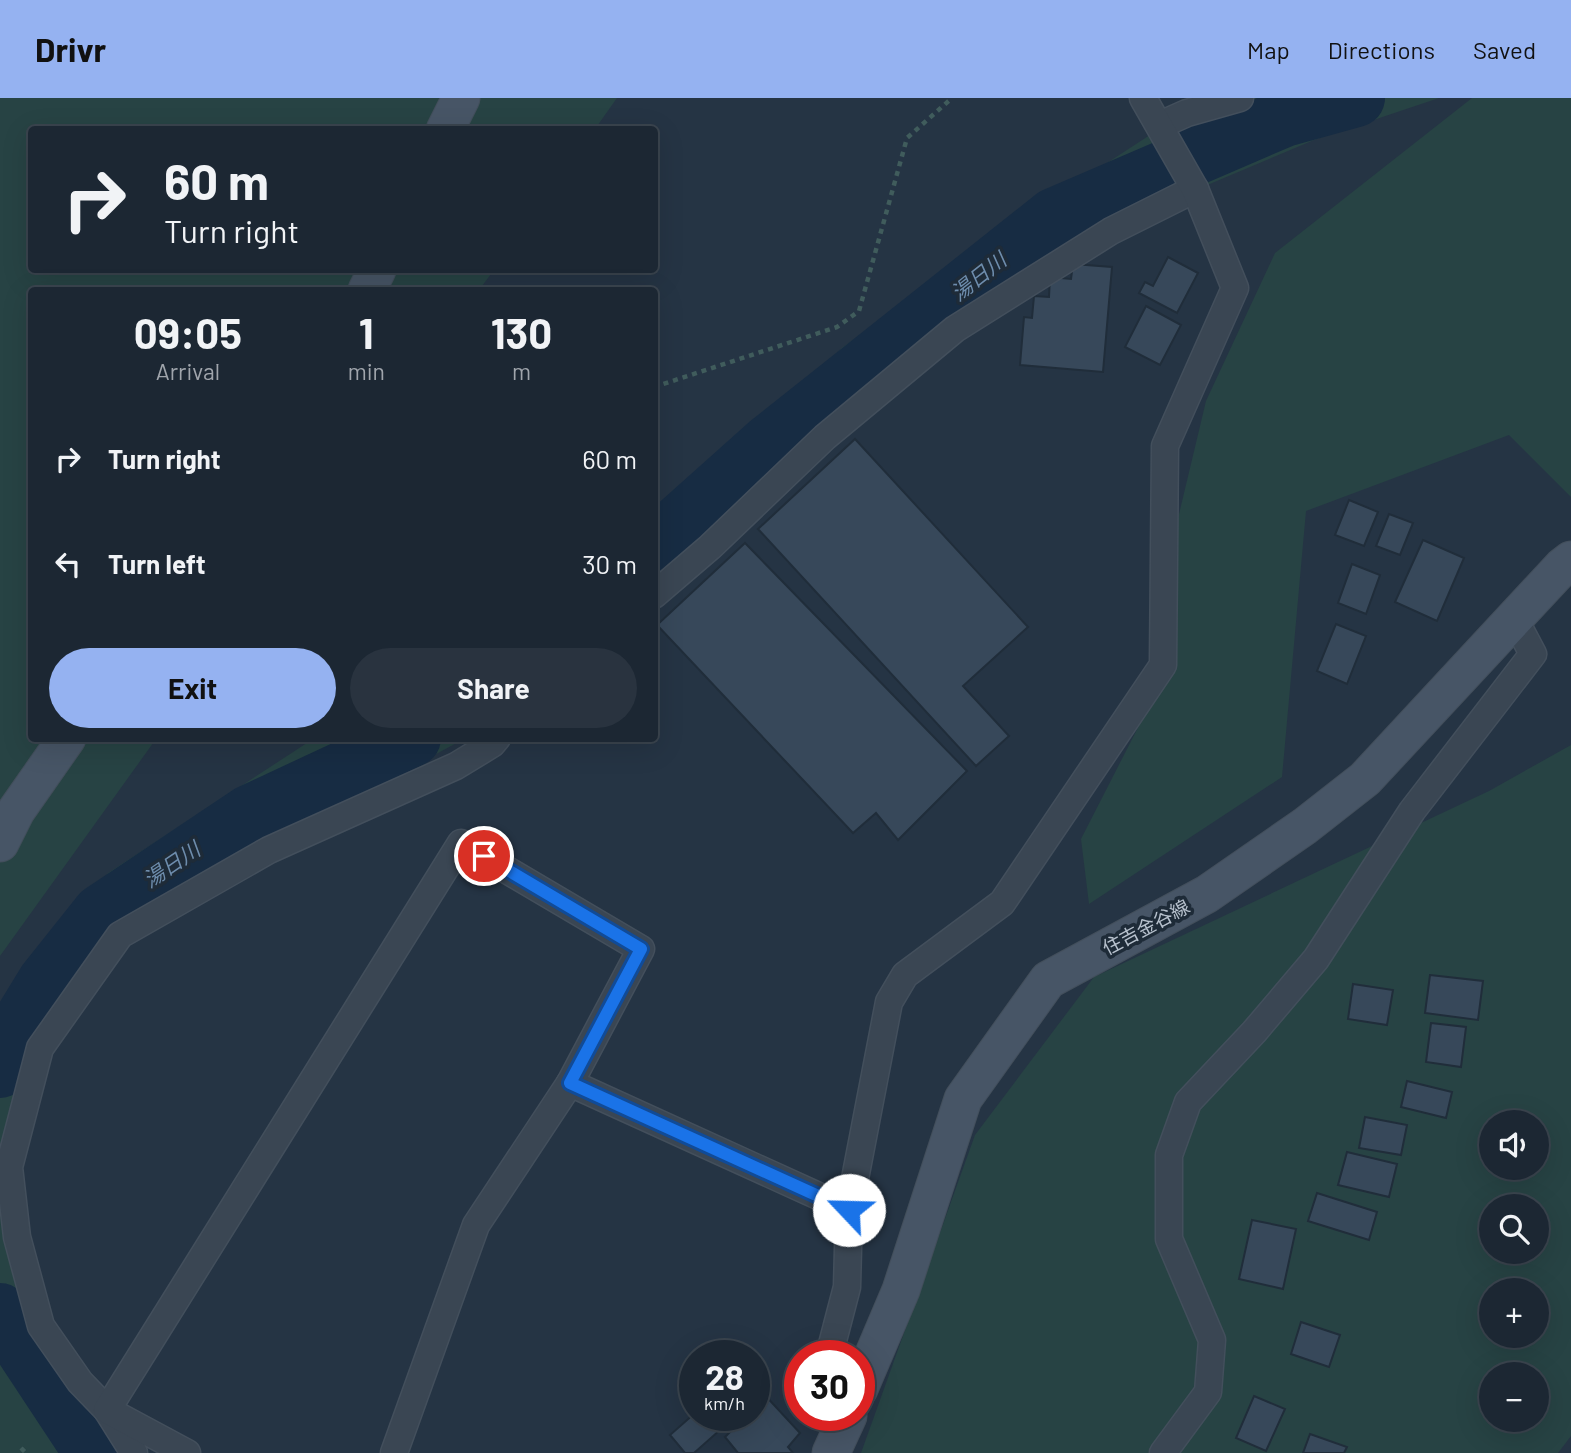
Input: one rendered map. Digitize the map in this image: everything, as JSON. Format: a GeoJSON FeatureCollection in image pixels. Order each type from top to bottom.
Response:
{"type":"FeatureCollection","features":[{"type":"Feature","properties":{"kind":"main road"},"geometry":{"type":"LineString","coordinates":[[447,126],[461,98]]}},
{"type":"Feature","properties":{"kind":"main road","name":"住吉金谷線"},"geometry":{"type":"LineString","coordinates":[[875,1356],[901,1290],[963,1099],[1048,980],[1207,894],[1305,826],[1365,779],[1571,560]]}},
{"type":"Feature","properties":{"kind":"main road"},"geometry":{"type":"LineString","coordinates":[[0,843],[16,811],[64,742]]}},
{"type":"Feature","properties":{"kind":"main road","name":"住吉金谷線"},"geometry":{"type":"LineString","coordinates":[[831,1453],[843,1431]]}},
{"type":"Feature","properties":{"kind":"street"},"geometry":{"type":"LineString","coordinates":[[833,1340],[846,1287],[849,1210],[889,1002],[905,975],[1002,903],[1163,665],[1165,446],[1235,288],[1195,189],[1143,98]]}},
{"type":"Feature","properties":{"kind":"street"},"geometry":{"type":"LineString","coordinates":[[1162,128],[1187,113],[1240,98]]}},
{"type":"Feature","properties":{"kind":"street"},"geometry":{"type":"LineString","coordinates":[[658,592],[710,548],[825,437],[955,329],[1111,231],[1195,189]]}},
{"type":"Feature","properties":{"kind":"street"},"geometry":{"type":"LineString","coordinates":[[1163,1453],[1208,1392],[1212,1340],[1169,1239],[1169,1155],[1188,1102],[1254,1032],[1316,959],[1412,811],[1533,654],[1514,618]]}},
{"type":"Feature","properties":{"kind":"street"},"geometry":{"type":"LineString","coordinates":[[134,1453],[107,1410],[80,1382],[41,1326],[17,1237],[9,1167],[40,1048],[120,935],[269,850],[456,766],[494,742]]}},
{"type":"Feature","properties":{"kind":"street"},"geometry":{"type":"LineString","coordinates":[[107,1410],[461,843],[641,949],[570,1083],[476,1225],[394,1453]]}},
{"type":"Feature","properties":{"kind":"street"},"geometry":{"type":"LineString","coordinates":[[570,1083],[849,1210]]}},
{"type":"Feature","properties":{"kind":"street"},"geometry":{"type":"LineString","coordinates":[[107,1410],[187,1453]]}},
{"type":"Feature","properties":{"kind":"path"},"geometry":{"type":"LineString","coordinates":[[658,386],[837,327],[859,311],[907,138],[952,98]]}},
{"type":"Feature","properties":{"kind":"path"},"geometry":{"type":"LineString","coordinates":[[21,1448],[26,1453]]}},
{"type":"Feature","properties":{"kind":"green space"},"geometry":{"type":"Polygon","coordinates":[[[0,98],[617,98],[597,126],[28,126],[28,273],[492,273],[481,287],[28,287],[28,742],[154,742],[0,956],[0,98]]]}},
{"type":"Feature","properties":{"kind":"green space"},"geometry":{"type":"Polygon","coordinates":[[[1243,98],[1439,98],[1314,140],[1186,194],[990,307],[658,578],[658,524],[843,347],[1041,206],[1176,118],[1243,98]]]}},
{"type":"Feature","properties":{"kind":"green space"},"geometry":{"type":"Polygon","coordinates":[[[1472,98],[1571,98],[1571,497],[1509,435],[1306,511],[1282,777],[1089,904],[1081,839],[1169,667],[1164,577],[1206,401],[1275,253],[1472,98]]]}},
{"type":"Feature","properties":{"kind":"green space"},"geometry":{"type":"Polygon","coordinates":[[[308,742],[458,742],[113,928],[31,1044],[0,1168],[0,1021],[108,873],[308,742]]]}},
{"type":"Feature","properties":{"kind":"green space"},"geometry":{"type":"Polygon","coordinates":[[[1571,745],[1571,1436],[1558,1453],[861,1453],[869,1431],[875,1431],[875,1414],[975,1135],[1094,977],[1489,791],[1571,745]]]}},
{"type":"Feature","properties":{"kind":"green space"},"geometry":{"type":"Polygon","coordinates":[[[0,1211],[22,1314],[110,1453],[0,1453],[0,1211]]]}},
{"type":"Feature","properties":{"kind":"building"},"geometry":{"type":"Polygon","coordinates":[[[1168,257],[1198,273],[1177,313],[1139,293],[1145,282],[1153,286],[1168,257]]]}},
{"type":"Feature","properties":{"kind":"building"},"geometry":{"type":"Polygon","coordinates":[[[1073,264],[1112,267],[1103,372],[1020,365],[1024,317],[1032,318],[1034,296],[1049,297],[1050,277],[1071,279],[1073,264]]]}},
{"type":"Feature","properties":{"kind":"building"},"geometry":{"type":"Polygon","coordinates":[[[1146,306],[1181,325],[1160,365],[1125,347],[1146,306]]]}},
{"type":"Feature","properties":{"kind":"building"},"geometry":{"type":"Polygon","coordinates":[[[855,439],[1028,627],[963,686],[1009,736],[976,766],[758,529],[855,439]]]}},
{"type":"Feature","properties":{"kind":"building"},"geometry":{"type":"Polygon","coordinates":[[[1349,500],[1378,512],[1364,546],[1335,535],[1349,500]]]}},
{"type":"Feature","properties":{"kind":"building"},"geometry":{"type":"Polygon","coordinates":[[[1389,514],[1413,523],[1400,555],[1376,546],[1389,514]]]}},
{"type":"Feature","properties":{"kind":"building"},"geometry":{"type":"Polygon","coordinates":[[[1423,540],[1464,558],[1437,621],[1395,602],[1423,540]]]}},
{"type":"Feature","properties":{"kind":"building"},"geometry":{"type":"Polygon","coordinates":[[[745,543],[967,771],[898,840],[876,813],[853,833],[658,624],[745,543]]]}},
{"type":"Feature","properties":{"kind":"building"},"geometry":{"type":"Polygon","coordinates":[[[1352,564],[1380,575],[1366,614],[1338,603],[1352,564]]]}},
{"type":"Feature","properties":{"kind":"building"},"geometry":{"type":"Polygon","coordinates":[[[1336,624],[1366,636],[1347,684],[1317,671],[1336,624]]]}},
{"type":"Feature","properties":{"kind":"building"},"geometry":{"type":"Polygon","coordinates":[[[1430,975],[1483,981],[1478,1020],[1425,1013],[1430,975]]]}},
{"type":"Feature","properties":{"kind":"building"},"geometry":{"type":"Polygon","coordinates":[[[1353,984],[1393,990],[1387,1025],[1348,1019],[1353,984]]]}},
{"type":"Feature","properties":{"kind":"building"},"geometry":{"type":"Polygon","coordinates":[[[1431,1023],[1466,1027],[1461,1067],[1426,1062],[1431,1023]]]}},
{"type":"Feature","properties":{"kind":"building"},"geometry":{"type":"Polygon","coordinates":[[[1407,1081],[1452,1092],[1446,1118],[1401,1107],[1407,1081]]]}},
{"type":"Feature","properties":{"kind":"building"},"geometry":{"type":"Polygon","coordinates":[[[1365,1117],[1407,1125],[1401,1155],[1359,1148],[1365,1117]]]}},
{"type":"Feature","properties":{"kind":"building"},"geometry":{"type":"Polygon","coordinates":[[[1347,1152],[1397,1164],[1389,1197],[1338,1185],[1347,1152]]]}},
{"type":"Feature","properties":{"kind":"building"},"geometry":{"type":"Polygon","coordinates":[[[1317,1193],[1377,1212],[1369,1240],[1308,1221],[1317,1193]]]}},
{"type":"Feature","properties":{"kind":"building"},"geometry":{"type":"Polygon","coordinates":[[[1252,1220],[1296,1229],[1283,1289],[1239,1279],[1252,1220]]]}},
{"type":"Feature","properties":{"kind":"building"},"geometry":{"type":"Polygon","coordinates":[[[1301,1322],[1340,1335],[1329,1367],[1291,1354],[1301,1322]]]}},
{"type":"Feature","properties":{"kind":"building"},"geometry":{"type":"Polygon","coordinates":[[[1254,1396],[1285,1409],[1266,1451],[1236,1438],[1254,1396]]]}},
{"type":"Feature","properties":{"kind":"building"},"geometry":{"type":"Polygon","coordinates":[[[770,1401],[784,1416],[784,1431],[800,1433],[788,1447],[793,1453],[738,1453],[725,1437],[731,1431],[770,1431],[770,1401]]]}},
{"type":"Feature","properties":{"kind":"building"},"geometry":{"type":"Polygon","coordinates":[[[679,1427],[679,1431],[719,1431],[694,1453],[685,1453],[670,1435],[679,1427]]]}},
{"type":"Feature","properties":{"kind":"building"},"geometry":{"type":"Polygon","coordinates":[[[1310,1434],[1347,1447],[1344,1453],[1303,1453],[1310,1434]]]}},
{"type":"Feature","properties":{"kind":"waterway","name":"湯日川"},"geometry":{"type":"LineString","coordinates":[[658,542],[768,444],[1054,217],[1284,118],[1356,98]]}},
{"type":"Feature","properties":{"kind":"waterway","name":"湯日川"},"geometry":{"type":"LineString","coordinates":[[0,1069],[13,1036],[46,982],[101,913],[249,814],[403,742]]}},
{"type":"Feature","properties":{"kind":"waterway","name":"湯日川"},"geometry":{"type":"LineString","coordinates":[[0,1312],[93,1453]]}},
{"type":"Feature","properties":{"kind":"route"},"geometry":{"type":"LineString","coordinates":[[484,856],[641,949],[570,1083],[849,1210]]}}]}
